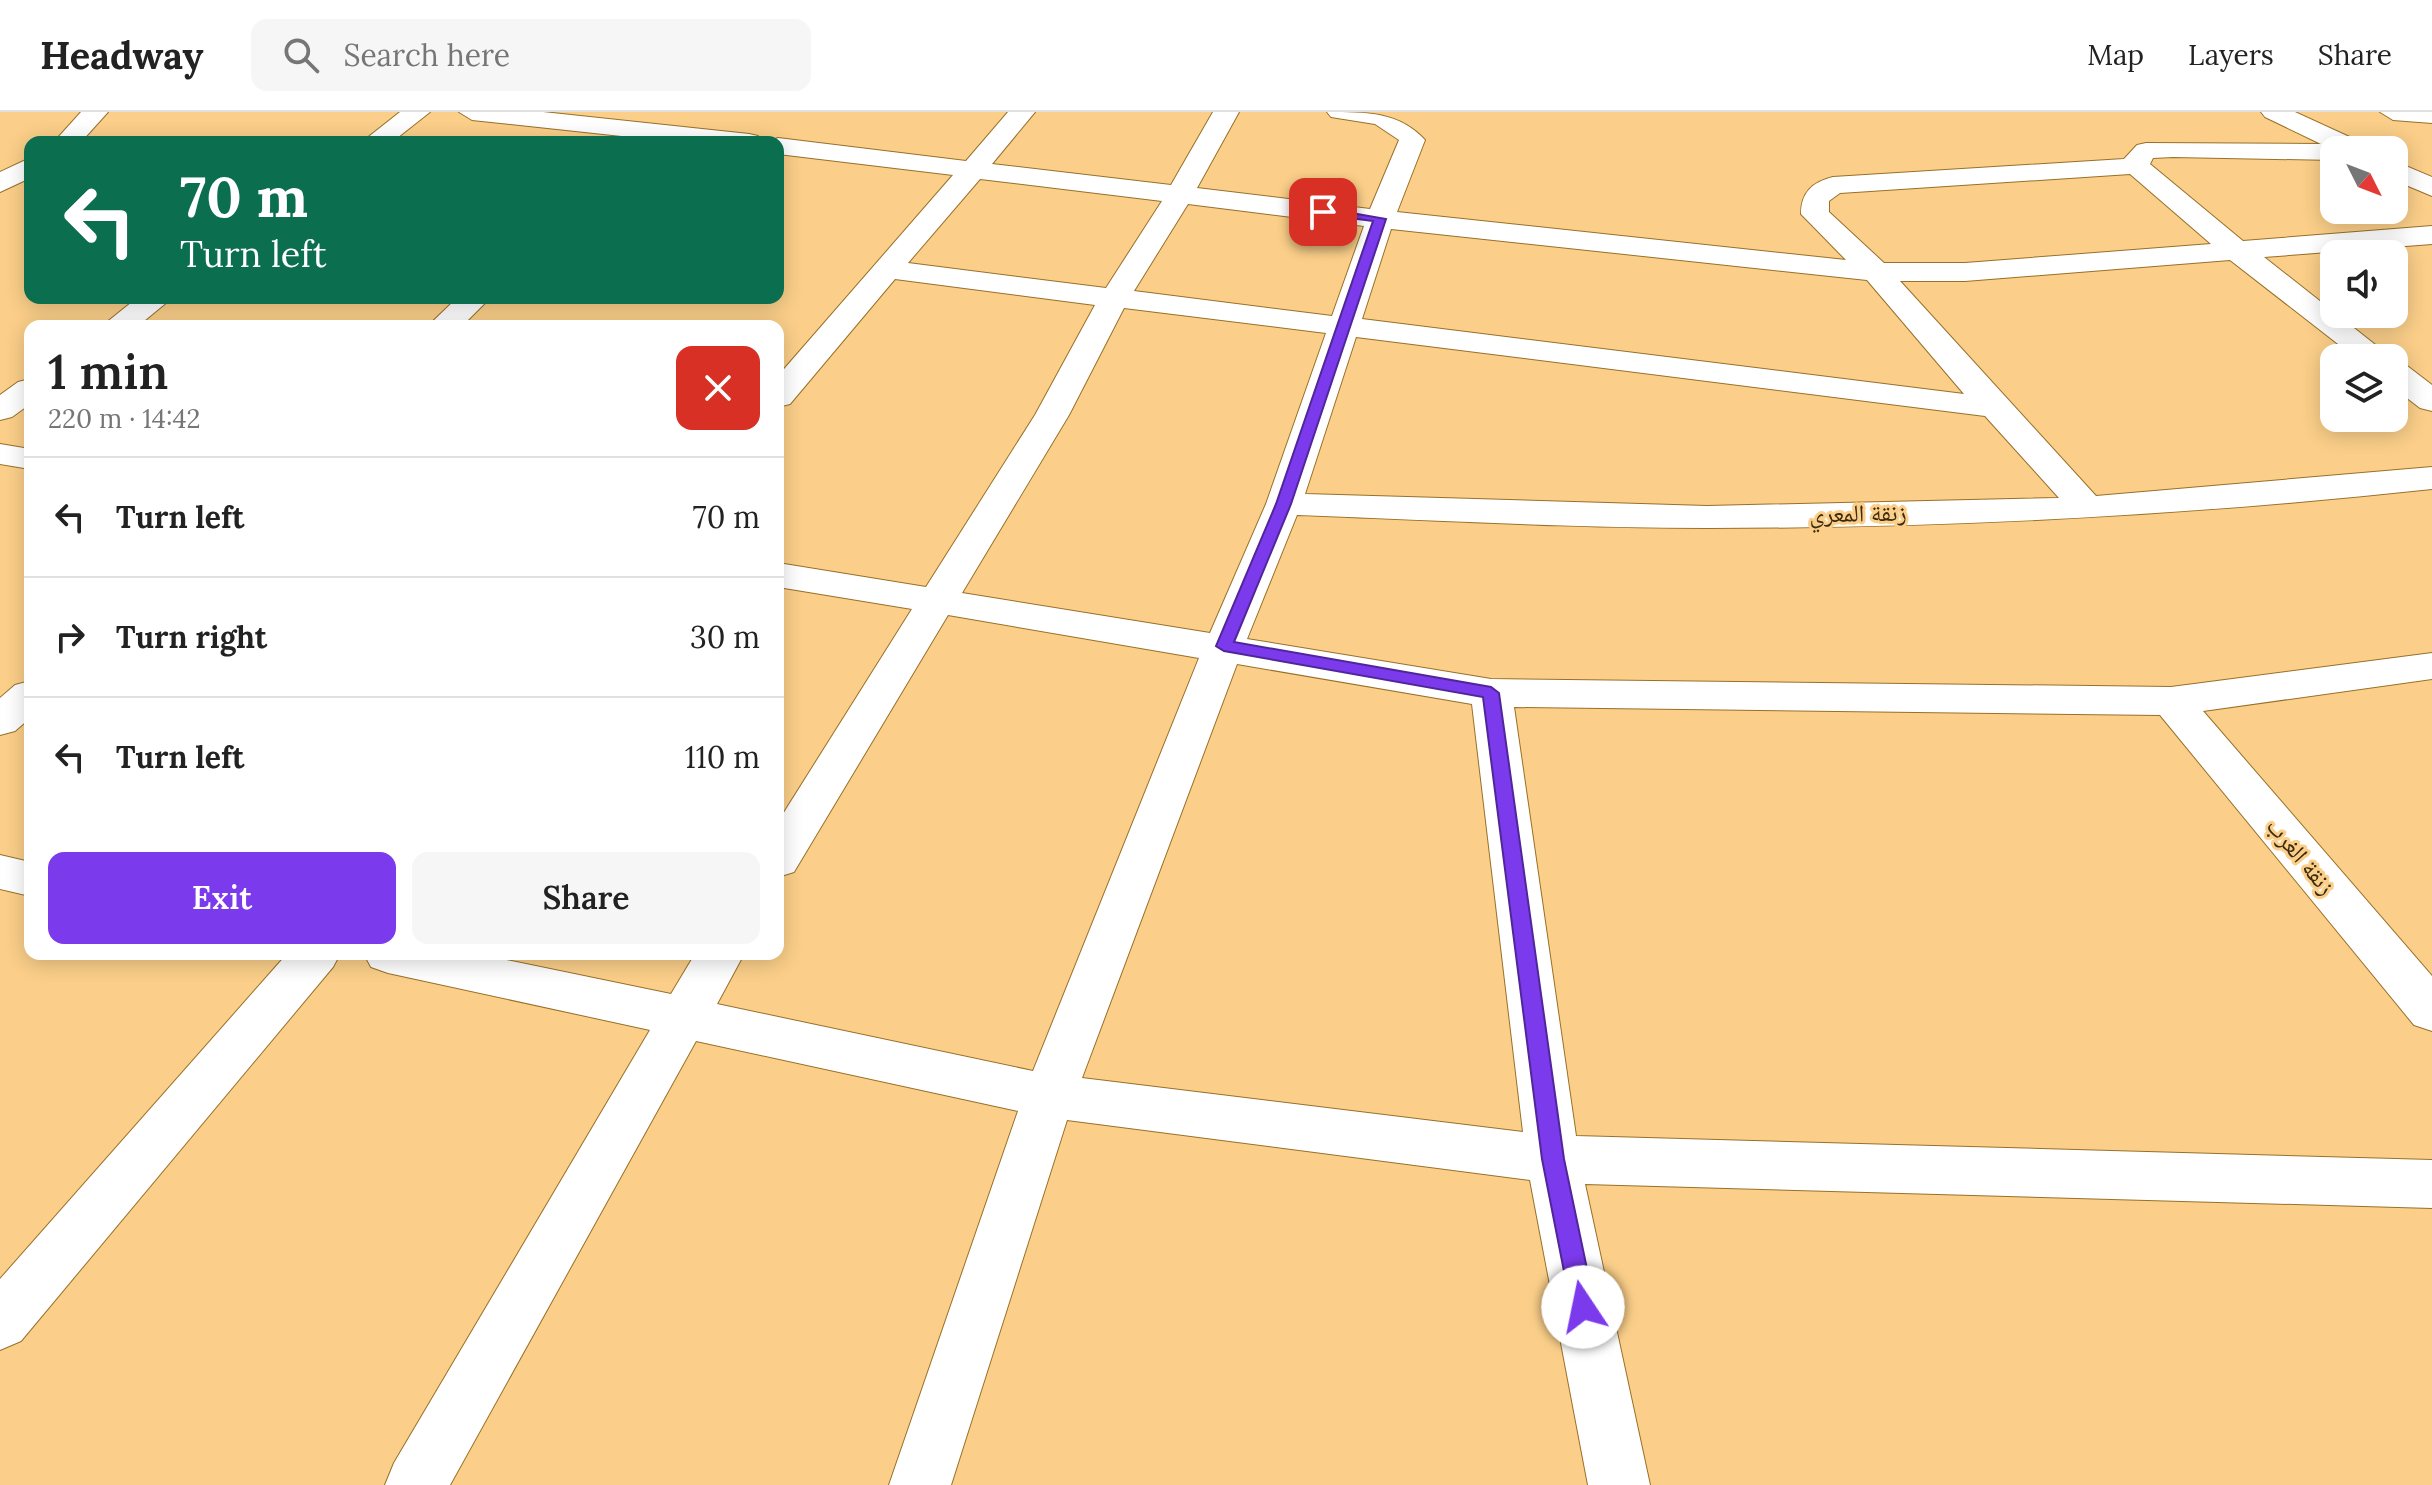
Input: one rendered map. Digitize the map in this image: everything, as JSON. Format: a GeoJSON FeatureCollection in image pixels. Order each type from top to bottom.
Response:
{"type":"FeatureCollection","features":[{"type":"Feature","properties":{"kind":"street"},"geometry":{"type":"LineString","coordinates":[[73,136],[95,112]]}},
{"type":"Feature","properties":{"kind":"street"},"geometry":{"type":"LineString","coordinates":[[383,136],[417,112]]}},
{"type":"Feature","properties":{"kind":"street"},"geometry":{"type":"LineString","coordinates":[[472,112],[654,136],[682,112]]}},
{"type":"Feature","properties":{"kind":"street"},"geometry":{"type":"LineString","coordinates":[[784,390],[884,269],[975,170],[1022,112]]}},
{"type":"Feature","properties":{"kind":"street"},"geometry":{"type":"LineString","coordinates":[[784,850],[1052,415],[1113,300],[1180,194],[1226,112]]}},
{"type":"Feature","properties":{"kind":"street"},"geometry":{"type":"LineString","coordinates":[[920,1485],[1049,1096],[1224,646],[1284,504],[1380,219],[1405,164],[1412,140],[1408,131],[1388,119],[1340,112]]}},
{"type":"Feature","properties":{"kind":"street"},"geometry":{"type":"LineString","coordinates":[[2274,112],[2326,136]]}},
{"type":"Feature","properties":{"kind":"street"},"geometry":{"type":"LineString","coordinates":[[2393,112],[2432,115]]}},
{"type":"Feature","properties":{"kind":"street"},"geometry":{"type":"LineString","coordinates":[[784,147],[1380,219],[1876,272],[1965,272],[2432,235]]}},
{"type":"Feature","properties":{"kind":"street"},"geometry":{"type":"LineString","coordinates":[[2136,166],[2137,158],[2146,151],[2320,152]]}},
{"type":"Feature","properties":{"kind":"street"},"geometry":{"type":"LineString","coordinates":[[2088,508],[1932,339],[1876,272],[1815,214],[1813,205],[1820,192],[1833,185],[2136,166],[2237,251],[2358,344]]}},
{"type":"Feature","properties":{"kind":"street"},"geometry":{"type":"LineString","coordinates":[[0,184],[24,170]]}},
{"type":"Feature","properties":{"kind":"street"},"geometry":{"type":"LineString","coordinates":[[2408,176],[2432,188]]}},
{"type":"Feature","properties":{"kind":"street"},"geometry":{"type":"LineString","coordinates":[[884,269],[1113,300],[1998,408]]}},
{"type":"Feature","properties":{"kind":"street"},"geometry":{"type":"LineString","coordinates":[[126,320],[149,304]]}},
{"type":"Feature","properties":{"kind":"street"},"geometry":{"type":"LineString","coordinates":[[451,320],[468,304]]}},
{"type":"Feature","properties":{"kind":"street"},"geometry":{"type":"LineString","coordinates":[[2408,383],[2432,401]]}},
{"type":"Feature","properties":{"kind":"street"},"geometry":{"type":"LineString","coordinates":[[0,410],[24,393]]}},
{"type":"Feature","properties":{"kind":"street"},"geometry":{"type":"LineString","coordinates":[[0,454],[24,458]]}},
{"type":"Feature","properties":{"kind":"street","name":"زنقة المعري"},"geometry":{"type":"LineString","coordinates":[[1284,504],[1707,517],[2088,508],[2321,491],[2432,478]]}},
{"type":"Feature","properties":{"kind":"street"},"geometry":{"type":"LineString","coordinates":[[784,576],[1224,646],[1491,693],[2171,701],[2432,666]]}},
{"type":"Feature","properties":{"kind":"street"},"geometry":{"type":"LineString","coordinates":[[1491,693],[1553,1159],[1619,1485]]}},
{"type":"Feature","properties":{"kind":"street"},"geometry":{"type":"LineString","coordinates":[[0,721],[24,700]]}},
{"type":"Feature","properties":{"kind":"street","name":"زنقة الغرب"},"geometry":{"type":"LineString","coordinates":[[2171,701],[2432,1011]]}},
{"type":"Feature","properties":{"kind":"street"},"geometry":{"type":"LineString","coordinates":[[0,872],[24,878]]}},
{"type":"Feature","properties":{"kind":"street"},"geometry":{"type":"LineString","coordinates":[[0,1322],[311,960]]}},
{"type":"Feature","properties":{"kind":"street"},"geometry":{"type":"LineString","coordinates":[[415,960],[1049,1096],[1553,1159],[2432,1184]]}},
{"type":"Feature","properties":{"kind":"street"},"geometry":{"type":"LineString","coordinates":[[416,1485],[716,960]]}},
{"type":"Feature","properties":{"kind":"route"},"geometry":{"type":"LineString","coordinates":[[1323,212],[1380,219],[1284,504],[1224,646],[1491,693],[1553,1159],[1583,1307]]}}]}
